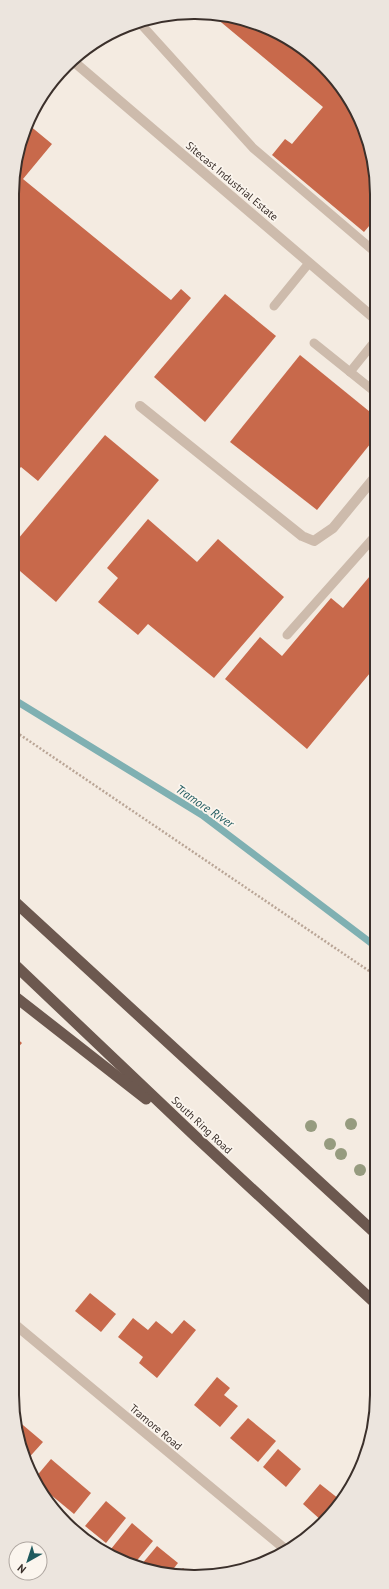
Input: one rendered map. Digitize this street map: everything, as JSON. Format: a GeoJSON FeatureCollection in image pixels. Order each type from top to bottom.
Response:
{"type":"FeatureCollection","features":[{"type":"Feature","properties":{"kind":"highway"},"geometry":{"type":"LineString","coordinates":[[19,906],[370,1228]]}},
{"type":"Feature","properties":{"kind":"highway","name":"South Ring Road"},"geometry":{"type":"LineString","coordinates":[[19,969],[196,1137],[370,1298]]}},
{"type":"Feature","properties":{"kind":"highway"},"geometry":{"type":"LineString","coordinates":[[19,1000],[196,1137]]}},
{"type":"Feature","properties":{"kind":"street","name":"Sitecast Industrial Estate"},"geometry":{"type":"LineString","coordinates":[[77,64],[370,314]]}},
{"type":"Feature","properties":{"kind":"street"},"geometry":{"type":"LineString","coordinates":[[140,406],[302,536],[314,542],[333,528],[370,484]]}},
{"type":"Feature","properties":{"kind":"street","name":"Tramore Road"},"geometry":{"type":"LineString","coordinates":[[19,1328],[282,1546]]}},
{"type":"Feature","properties":{"kind":"lane"},"geometry":{"type":"LineString","coordinates":[[144,26],[253,148],[370,247]]}},
{"type":"Feature","properties":{"kind":"lane"},"geometry":{"type":"LineString","coordinates":[[274,306],[310,263]]}},
{"type":"Feature","properties":{"kind":"lane"},"geometry":{"type":"LineString","coordinates":[[314,343],[370,387]]}},
{"type":"Feature","properties":{"kind":"lane"},"geometry":{"type":"LineString","coordinates":[[350,372],[370,348]]}},
{"type":"Feature","properties":{"kind":"lane"},"geometry":{"type":"LineString","coordinates":[[287,635],[370,542]]}},
{"type":"Feature","properties":{"kind":"path"},"geometry":{"type":"LineString","coordinates":[[19,734],[370,972]]}},
{"type":"Feature","properties":{"kind":"building"},"geometry":{"type":"Polygon","coordinates":[[[220,21],[251,28],[272,37],[301,55],[319,70],[334,88],[357,127],[367,160],[370,183],[370,225],[364,232],[272,155],[285,139],[292,144],[323,107],[220,21]]]}},
{"type":"Feature","properties":{"kind":"building"},"geometry":{"type":"Polygon","coordinates":[[[32,127],[52,144],[23,179],[171,300],[181,289],[191,298],[38,481],[21,467],[19,469],[19,183],[22,160],[32,127]]]}},
{"type":"Feature","properties":{"kind":"building"},"geometry":{"type":"Polygon","coordinates":[[[225,294],[276,336],[205,422],[154,377],[225,294]]]}},
{"type":"Feature","properties":{"kind":"building"},"geometry":{"type":"Polygon","coordinates":[[[300,355],[370,412],[370,444],[317,510],[230,442],[300,355]]]}},
{"type":"Feature","properties":{"kind":"building"},"geometry":{"type":"Polygon","coordinates":[[[105,435],[159,480],[56,602],[19,570],[19,538],[105,435]]]}},
{"type":"Feature","properties":{"kind":"building"},"geometry":{"type":"Polygon","coordinates":[[[148,519],[197,562],[218,539],[284,597],[214,678],[148,624],[138,635],[98,602],[118,578],[107,568],[148,519]]]}},
{"type":"Feature","properties":{"kind":"building"},"geometry":{"type":"Polygon","coordinates":[[[370,576],[370,673],[307,749],[225,679],[260,637],[282,656],[331,598],[343,608],[370,576]]]}},
{"type":"Feature","properties":{"kind":"building"},"geometry":{"type":"Polygon","coordinates":[[[90,1293],[116,1314],[101,1332],[75,1311],[90,1293]]]}},
{"type":"Feature","properties":{"kind":"building"},"geometry":{"type":"Polygon","coordinates":[[[133,1318],[148,1330],[156,1321],[172,1334],[184,1320],[196,1330],[157,1378],[139,1363],[143,1357],[118,1337],[133,1318]]]}},
{"type":"Feature","properties":{"kind":"building"},"geometry":{"type":"Polygon","coordinates":[[[217,1377],[230,1388],[224,1395],[238,1406],[220,1427],[194,1405],[217,1377]]]}},
{"type":"Feature","properties":{"kind":"building"},"geometry":{"type":"Polygon","coordinates":[[[248,1418],[276,1441],[258,1462],[230,1438],[248,1418]]]}},
{"type":"Feature","properties":{"kind":"building"},"geometry":{"type":"Polygon","coordinates":[[[22,1424],[43,1442],[30,1456],[22,1424]]]}},
{"type":"Feature","properties":{"kind":"building"},"geometry":{"type":"Polygon","coordinates":[[[278,1449],[301,1469],[286,1487],[263,1467],[278,1449]]]}},
{"type":"Feature","properties":{"kind":"building"},"geometry":{"type":"Polygon","coordinates":[[[51,1459],[91,1493],[74,1514],[51,1495],[38,1474],[51,1459]]]}},
{"type":"Feature","properties":{"kind":"building"},"geometry":{"type":"Polygon","coordinates":[[[320,1484],[337,1497],[319,1519],[303,1504],[320,1484]]]}},
{"type":"Feature","properties":{"kind":"building"},"geometry":{"type":"Polygon","coordinates":[[[106,1501],[126,1518],[106,1543],[85,1526],[106,1501]]]}},
{"type":"Feature","properties":{"kind":"building"},"geometry":{"type":"Polygon","coordinates":[[[132,1523],[153,1541],[137,1561],[111,1549],[132,1523]]]}},
{"type":"Feature","properties":{"kind":"building"},"geometry":{"type":"Polygon","coordinates":[[[157,1546],[178,1563],[174,1568],[160,1567],[143,1562],[157,1546]]]}},
{"type":"Feature","properties":{"kind":"waterway","name":"Tramore River"},"geometry":{"type":"LineString","coordinates":[[19,703],[202,815],[370,942]]}}]}
